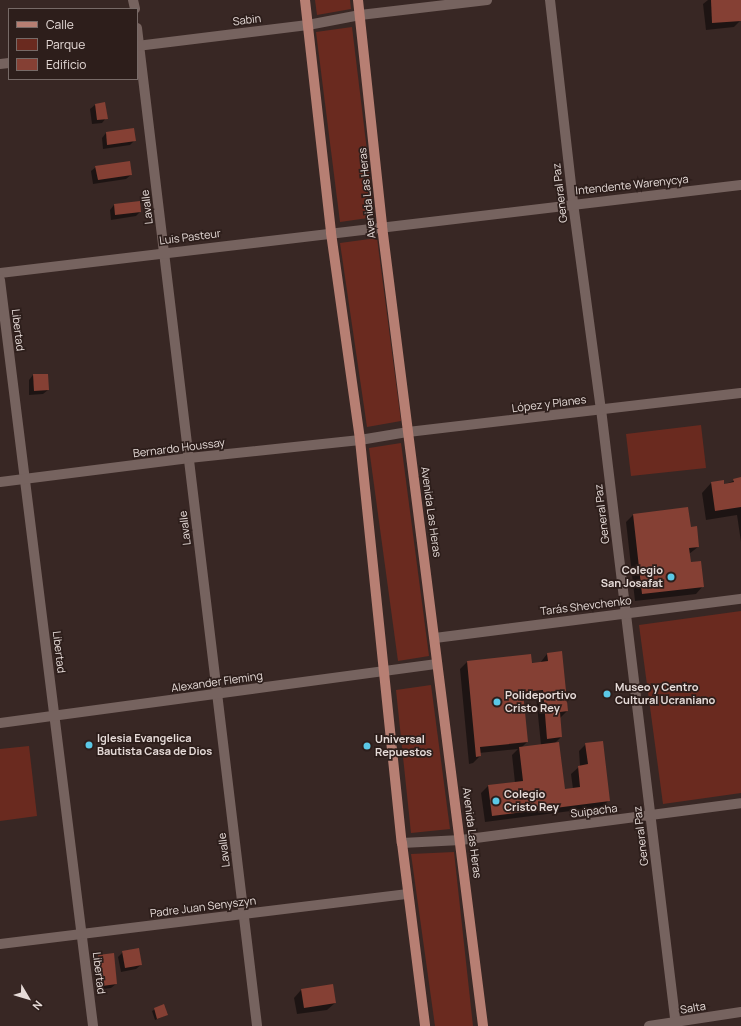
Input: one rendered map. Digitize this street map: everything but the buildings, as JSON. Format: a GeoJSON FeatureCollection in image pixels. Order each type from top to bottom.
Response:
{"type":"FeatureCollection","features":[{"type":"Feature","properties":{"kind":"main road"},"geometry":{"type":"LineString","coordinates":[[304,0],[331,233],[360,440],[402,843],[425,1026]]}},
{"type":"Feature","properties":{"kind":"main road","name":"Avenida Las Heras"},"geometry":{"type":"LineString","coordinates":[[358,0],[382,226],[435,638],[437,664],[461,840],[483,1026]]}},
{"type":"Feature","properties":{"kind":"street","name":"Sabin"},"geometry":{"type":"LineString","coordinates":[[138,46],[308,25],[360,15],[487,0]]}},
{"type":"Feature","properties":{"kind":"street","name":"General Paz"},"geometry":{"type":"LineString","coordinates":[[550,0],[573,204],[601,410],[676,1024]]}},
{"type":"Feature","properties":{"kind":"street","name":"Lavalle"},"geometry":{"type":"LineString","coordinates":[[138,46],[257,1026]]}},
{"type":"Feature","properties":{"kind":"street","name":"Intendente Warenycya"},"geometry":{"type":"LineString","coordinates":[[382,226],[741,185]]}},
{"type":"Feature","properties":{"kind":"street","name":"Luis Pasteur"},"geometry":{"type":"LineString","coordinates":[[0,273],[382,226]]}},
{"type":"Feature","properties":{"kind":"street","name":"Libertad"},"geometry":{"type":"LineString","coordinates":[[0,280],[93,1026]]}},
{"type":"Feature","properties":{"kind":"street","name":"López y Planes"},"geometry":{"type":"LineString","coordinates":[[360,440],[408,432],[741,392]]}},
{"type":"Feature","properties":{"kind":"street","name":"Bernardo Houssay"},"geometry":{"type":"LineString","coordinates":[[0,482],[189,458],[360,440]]}},
{"type":"Feature","properties":{"kind":"street","name":"Tarás Shevchenko"},"geometry":{"type":"LineString","coordinates":[[435,638],[741,599]]}},
{"type":"Feature","properties":{"kind":"street","name":"Alexander Fleming"},"geometry":{"type":"LineString","coordinates":[[0,723],[437,664]]}},
{"type":"Feature","properties":{"kind":"street","name":"Suipacha"},"geometry":{"type":"LineString","coordinates":[[402,843],[461,840],[741,803]]}},
{"type":"Feature","properties":{"kind":"street","name":"Padre Juan Senyszyn"},"geometry":{"type":"LineString","coordinates":[[0,944],[408,894]]}},
{"type":"Feature","properties":{"kind":"street","name":"Salta"},"geometry":{"type":"LineString","coordinates":[[649,1026],[676,1024],[741,1012]]}},
{"type":"Feature","properties":{"kind":"green space"},"geometry":{"type":"Polygon","coordinates":[[[315,0],[350,0],[351,9],[317,15],[315,0]]]}},
{"type":"Feature","properties":{"kind":"green space"},"geometry":{"type":"Polygon","coordinates":[[[352,27],[375,217],[340,222],[316,32],[352,27]]]}},
{"type":"Feature","properties":{"kind":"green space"},"geometry":{"type":"Polygon","coordinates":[[[377,238],[401,421],[367,427],[340,243],[377,238]]]}},
{"type":"Feature","properties":{"kind":"green space"},"geometry":{"type":"Polygon","coordinates":[[[701,425],[706,468],[631,476],[626,434],[701,425]]]}},
{"type":"Feature","properties":{"kind":"green space"},"geometry":{"type":"Polygon","coordinates":[[[401,443],[429,656],[398,661],[369,448],[401,443]]]}},
{"type":"Feature","properties":{"kind":"green space"},"geometry":{"type":"Polygon","coordinates":[[[741,611],[741,793],[663,804],[639,625],[741,611]]]}},
{"type":"Feature","properties":{"kind":"green space"},"geometry":{"type":"Polygon","coordinates":[[[431,685],[450,829],[411,833],[396,690],[431,685]]]}},
{"type":"Feature","properties":{"kind":"green space"},"geometry":{"type":"Polygon","coordinates":[[[29,746],[37,816],[0,821],[0,749],[29,746]]]}},
{"type":"Feature","properties":{"kind":"green space"},"geometry":{"type":"Polygon","coordinates":[[[454,852],[473,1026],[435,1026],[411,854],[454,852]]]}},
{"type":"Feature","properties":{"kind":"place","name":"Colegio San Josafat"},"geometry":{"type":"Point","coordinates":[671,577]}},
{"type":"Feature","properties":{"kind":"place","name":"Museo y Centro Cultural Ucraniano"},"geometry":{"type":"Point","coordinates":[607,694]}},
{"type":"Feature","properties":{"kind":"place","name":"Polideportivo Cristo Rey"},"geometry":{"type":"Point","coordinates":[497,702]}},
{"type":"Feature","properties":{"kind":"place","name":"Iglesia Evangelica Bautista Casa de Dios"},"geometry":{"type":"Point","coordinates":[89,745]}},
{"type":"Feature","properties":{"kind":"place","name":"Universal Repuestos"},"geometry":{"type":"Point","coordinates":[367,746]}},
{"type":"Feature","properties":{"kind":"place","name":"Colegio Cristo Rey"},"geometry":{"type":"Point","coordinates":[496,801]}}]}
